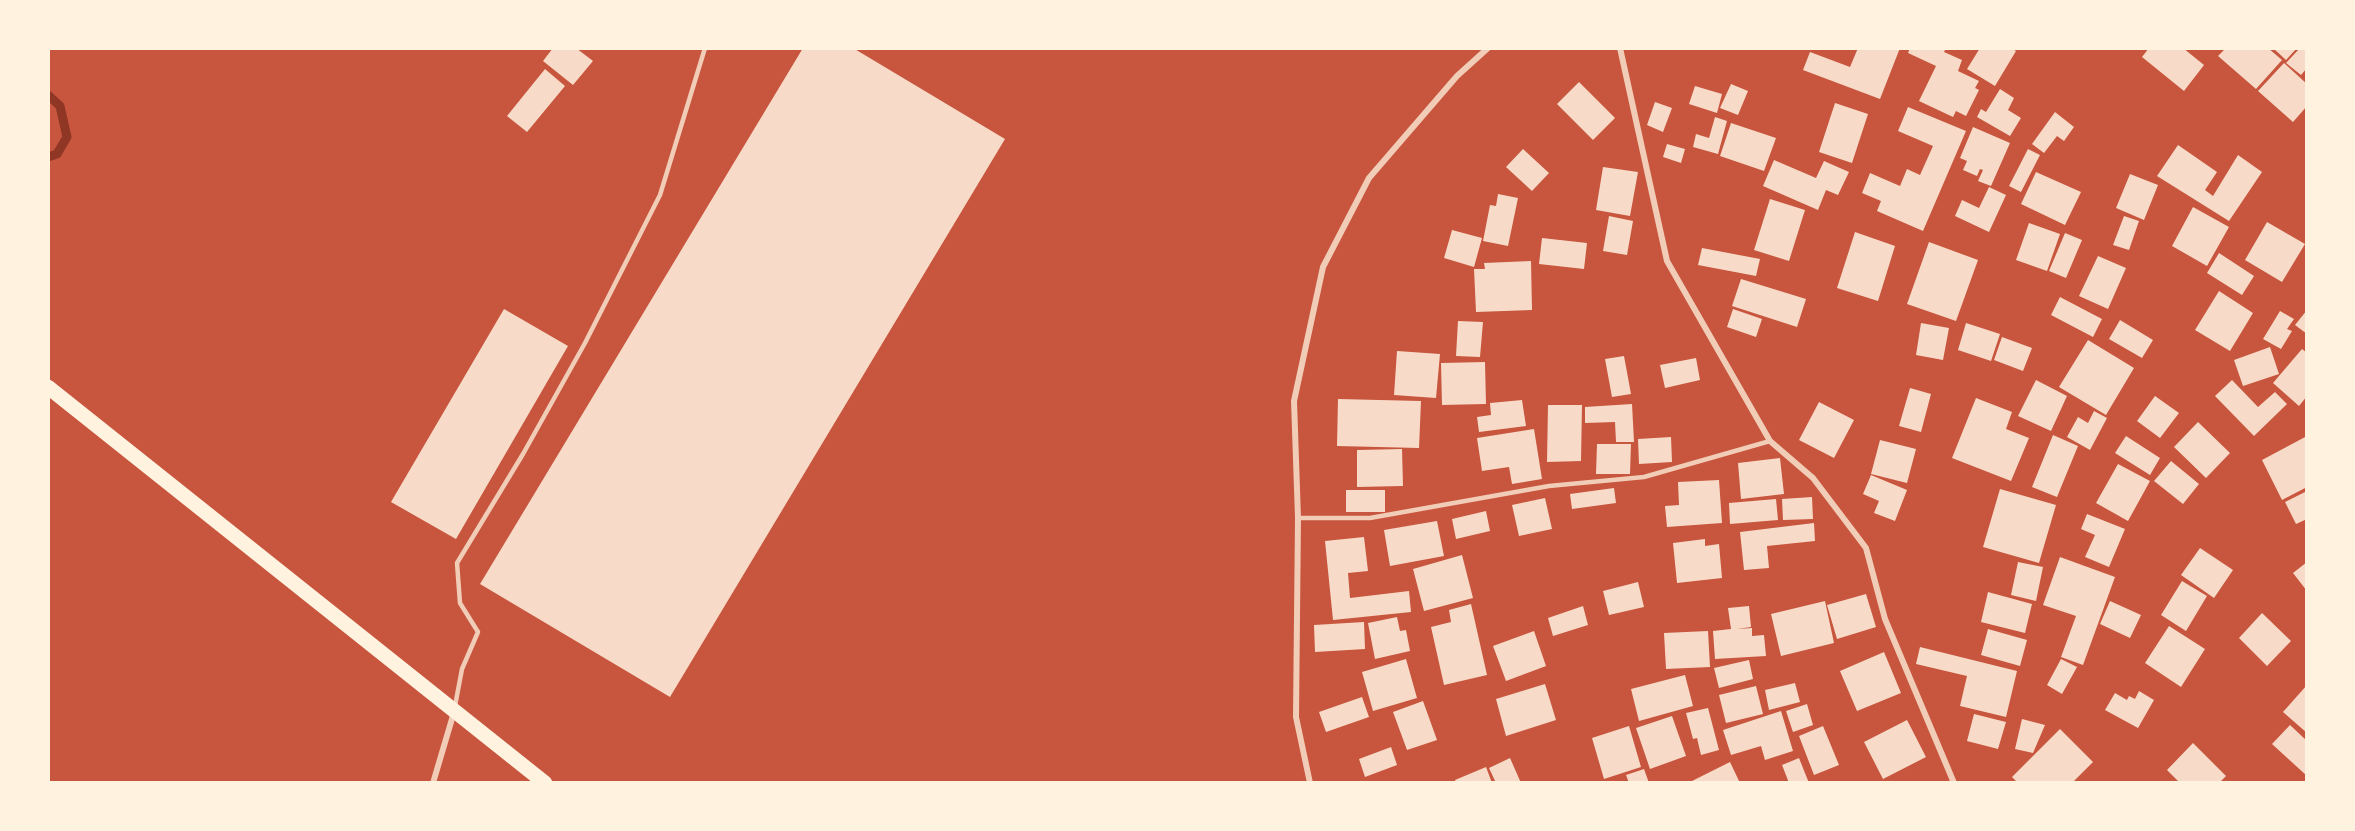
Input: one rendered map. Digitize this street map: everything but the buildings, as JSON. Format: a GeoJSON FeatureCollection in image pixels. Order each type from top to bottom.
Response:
{"type":"FeatureCollection","features":[{"type":"Feature","properties":{"kind":"main road"},"geometry":{"type":"LineString","coordinates":[[48,387],[545,783]]}},
{"type":"Feature","properties":{"kind":"street"},"geometry":{"type":"LineString","coordinates":[[1310,783],[1296,717],[1299,518],[1294,401],[1323,267],[1369,178],[1457,76],[1488,48]]}},
{"type":"Feature","properties":{"kind":"street"},"geometry":{"type":"LineString","coordinates":[[1620,48],[1667,261],[1770,441],[1813,478],[1866,548],[1885,619],[1954,783]]}},
{"type":"Feature","properties":{"kind":"street"},"geometry":{"type":"LineString","coordinates":[[433,783],[454,711]]}},
{"type":"Feature","properties":{"kind":"lane"},"geometry":{"type":"LineString","coordinates":[[454,711],[462,669],[478,632],[460,603],[457,563],[523,454],[574,363],[660,195],[705,48]]}},
{"type":"Feature","properties":{"kind":"lane"},"geometry":{"type":"LineString","coordinates":[[1299,518],[1370,518],[1549,486],[1644,477],[1770,441]]}},
{"type":"Feature","properties":{"kind":"waterway"},"geometry":{"type":"LineString","coordinates":[[48,95],[60,106],[67,137],[57,154],[48,157]]}}]}
